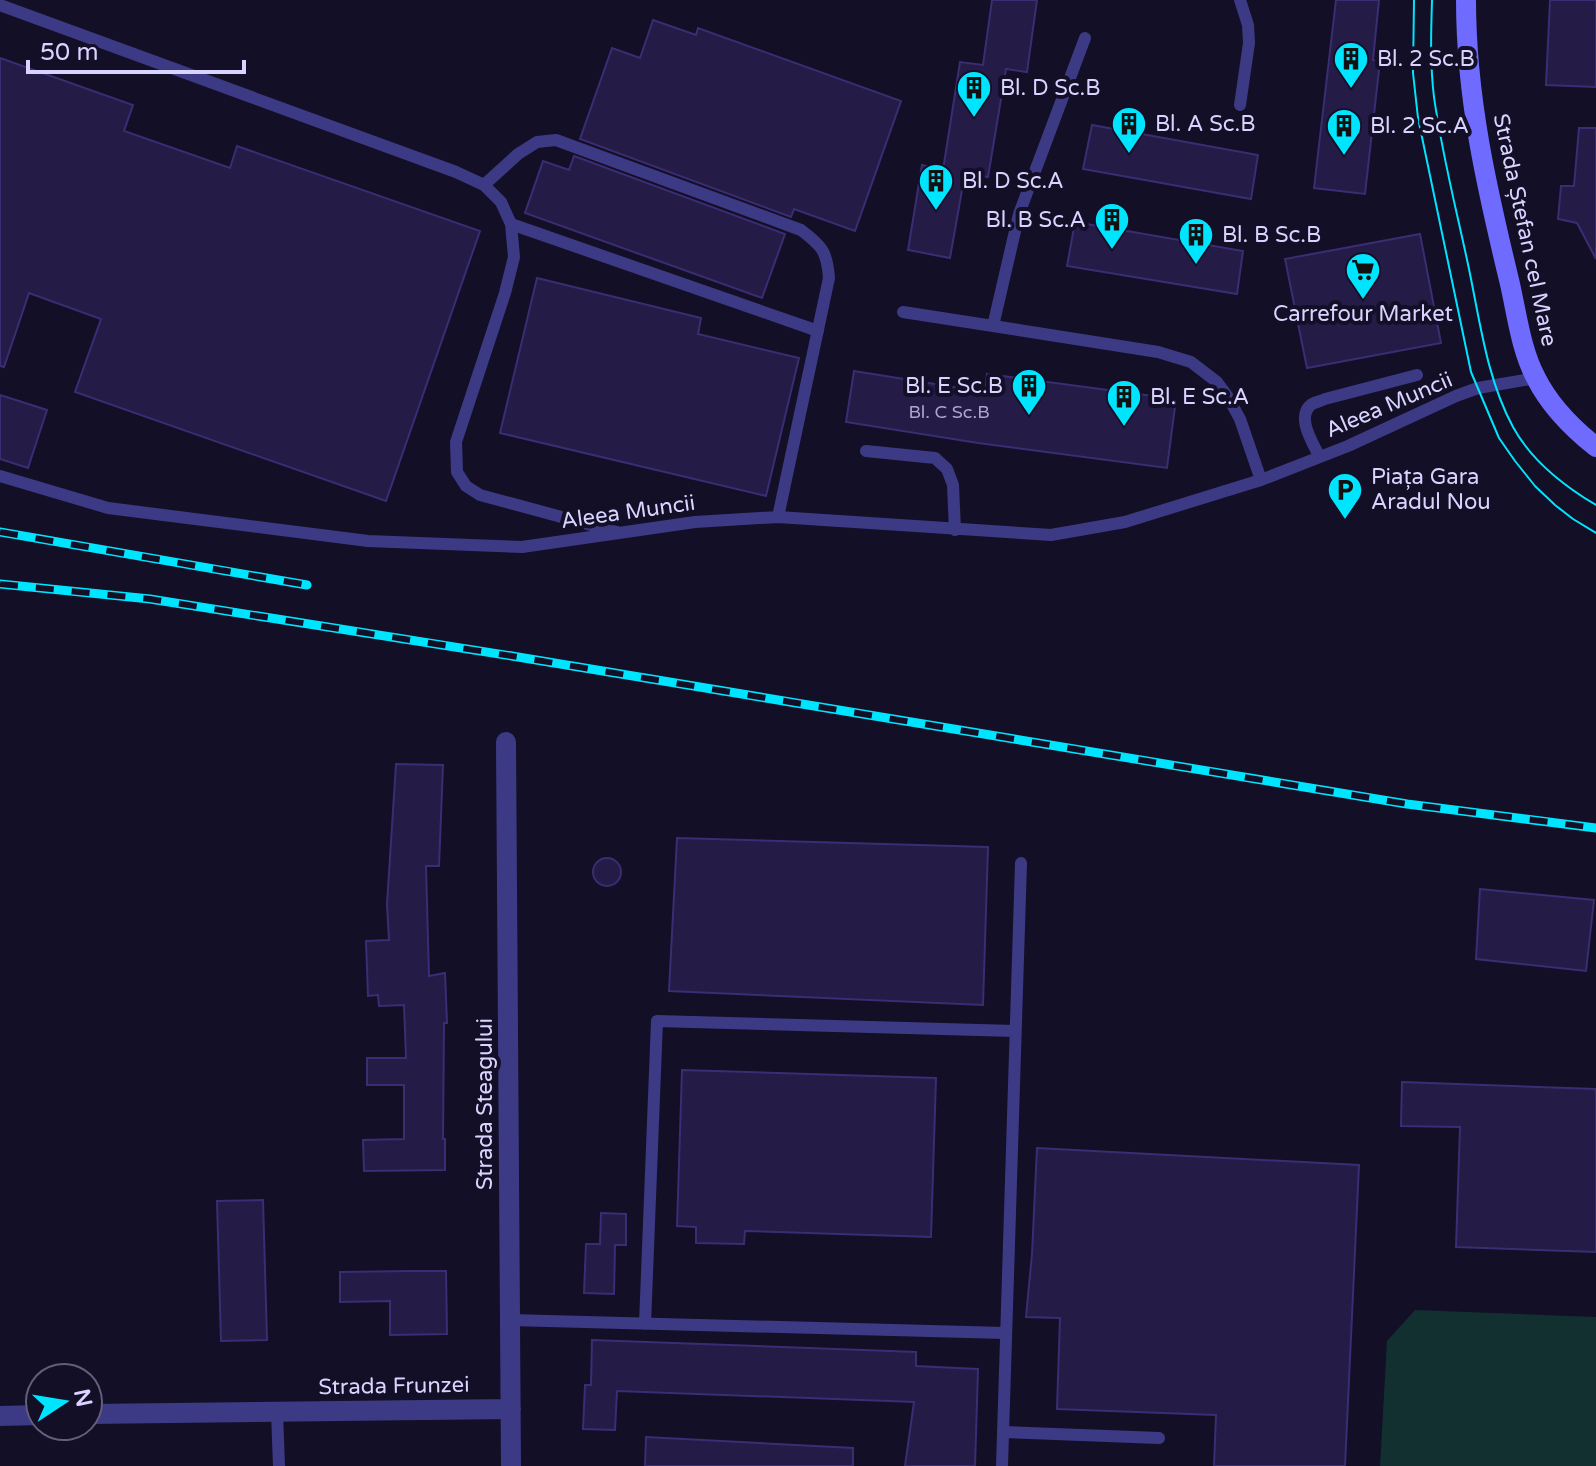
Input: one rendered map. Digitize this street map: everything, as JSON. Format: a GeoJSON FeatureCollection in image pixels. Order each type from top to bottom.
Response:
{"type":"FeatureCollection","features":[{"type":"Feature","properties":{"kind":"main road","name":"Strada Ștefan cel Mare"},"geometry":{"type":"LineString","coordinates":[[1466,0],[1472,101],[1484,175],[1524,344],[1536,378],[1565,420],[1596,447]]}},
{"type":"Feature","properties":{"kind":"street","name":"Strada Steagului"},"geometry":{"type":"LineString","coordinates":[[506,742],[511,1466]]}},
{"type":"Feature","properties":{"kind":"street","name":"Strada Frunzei"},"geometry":{"type":"LineString","coordinates":[[104,1414],[511,1409]]}},
{"type":"Feature","properties":{"kind":"street"},"geometry":{"type":"LineString","coordinates":[[0,1416],[24,1415]]}},
{"type":"Feature","properties":{"kind":"lane"},"geometry":{"type":"LineString","coordinates":[[1240,0],[1248,25],[1249,43],[1240,105]]}},
{"type":"Feature","properties":{"kind":"lane"},"geometry":{"type":"LineString","coordinates":[[0,5],[456,172],[484,185],[501,202],[511,224],[514,257],[456,442],[457,472],[466,486],[480,495],[621,533]]}},
{"type":"Feature","properties":{"kind":"lane"},"geometry":{"type":"LineString","coordinates":[[993,326],[1019,214],[1085,38]]}},
{"type":"Feature","properties":{"kind":"lane"},"geometry":{"type":"LineString","coordinates":[[484,185],[518,154],[537,142],[556,140],[801,230],[819,243],[828,260],[829,278],[778,517]]}},
{"type":"Feature","properties":{"kind":"lane"},"geometry":{"type":"LineString","coordinates":[[511,224],[818,331]]}},
{"type":"Feature","properties":{"kind":"lane"},"geometry":{"type":"LineString","coordinates":[[903,312],[1158,352],[1191,362],[1217,382],[1228,397],[1240,419],[1261,480]]}},
{"type":"Feature","properties":{"kind":"lane"},"geometry":{"type":"LineString","coordinates":[[1319,456],[1304,421],[1306,411],[1312,404],[1417,375]]}},
{"type":"Feature","properties":{"kind":"lane","name":"Aleea Muncii"},"geometry":{"type":"LineString","coordinates":[[0,476],[108,508],[368,541],[522,547],[695,522],[778,517],[1051,535],[1125,522],[1261,480],[1372,435],[1456,396],[1478,388],[1536,378]]}},
{"type":"Feature","properties":{"kind":"lane"},"geometry":{"type":"LineString","coordinates":[[866,451],[935,458],[947,469],[953,485],[955,530]]}},
{"type":"Feature","properties":{"kind":"lane"},"geometry":{"type":"LineString","coordinates":[[1002,1466],[1021,863]]}},
{"type":"Feature","properties":{"kind":"lane"},"geometry":{"type":"LineString","coordinates":[[645,1324],[657,1021],[1015,1031]]}},
{"type":"Feature","properties":{"kind":"lane"},"geometry":{"type":"LineString","coordinates":[[510,1320],[1005,1333]]}},
{"type":"Feature","properties":{"kind":"lane"},"geometry":{"type":"LineString","coordinates":[[277,1412],[279,1466]]}},
{"type":"Feature","properties":{"kind":"lane"},"geometry":{"type":"LineString","coordinates":[[1003,1432],[1159,1438]]}},
{"type":"Feature","properties":{"kind":"green space"},"geometry":{"type":"Polygon","coordinates":[[[1415,1310],[1596,1317],[1596,1466],[1380,1466],[1387,1341],[1415,1310]]]}},
{"type":"Feature","properties":{"kind":"building"},"geometry":{"type":"Polygon","coordinates":[[[992,0],[1037,0],[1027,72],[1006,69],[988,177],[965,173],[950,258],[908,250],[922,165],[943,170],[960,62],[983,65],[992,0]]]}},
{"type":"Feature","properties":{"kind":"building"},"geometry":{"type":"Polygon","coordinates":[[[1336,0],[1379,0],[1373,60],[1380,61],[1365,194],[1314,188],[1336,0]]]}},
{"type":"Feature","properties":{"kind":"building"},"geometry":{"type":"Polygon","coordinates":[[[1550,0],[1596,0],[1596,87],[1546,85],[1550,0]]]}},
{"type":"Feature","properties":{"kind":"building"},"geometry":{"type":"Polygon","coordinates":[[[653,20],[696,35],[698,28],[901,101],[855,231],[794,209],[791,217],[580,139],[612,48],[640,58],[653,20]]]}},
{"type":"Feature","properties":{"kind":"building"},"geometry":{"type":"Polygon","coordinates":[[[0,58],[133,105],[124,131],[230,168],[237,146],[480,231],[386,501],[75,392],[101,319],[29,293],[4,367],[0,366],[0,58]]]}},
{"type":"Feature","properties":{"kind":"building"},"geometry":{"type":"Polygon","coordinates":[[[1092,125],[1258,155],[1251,199],[1083,169],[1092,125]]]}},
{"type":"Feature","properties":{"kind":"building"},"geometry":{"type":"Polygon","coordinates":[[[1579,128],[1596,128],[1596,259],[1577,223],[1558,219],[1561,186],[1574,186],[1579,128]]]}},
{"type":"Feature","properties":{"kind":"building"},"geometry":{"type":"Polygon","coordinates":[[[574,156],[785,234],[762,298],[525,213],[543,161],[569,170],[574,156]]]}},
{"type":"Feature","properties":{"kind":"building"},"geometry":{"type":"Polygon","coordinates":[[[1075,222],[1243,251],[1237,294],[1067,266],[1075,222]]]}},
{"type":"Feature","properties":{"kind":"building","name":"Carrefour Market"},"geometry":{"type":"Polygon","coordinates":[[[1420,234],[1441,343],[1307,368],[1285,259],[1420,234]]]}},
{"type":"Feature","properties":{"kind":"building"},"geometry":{"type":"Polygon","coordinates":[[[537,278],[701,318],[698,334],[799,358],[766,496],[500,433],[537,278]]]}},
{"type":"Feature","properties":{"kind":"building"},"geometry":{"type":"Polygon","coordinates":[[[854,371],[985,392],[987,374],[1176,399],[1167,468],[846,422],[854,371]]]}},
{"type":"Feature","properties":{"kind":"building"},"geometry":{"type":"Polygon","coordinates":[[[0,395],[47,410],[28,468],[0,459],[0,395]]]}},
{"type":"Feature","properties":{"kind":"building"},"geometry":{"type":"Polygon","coordinates":[[[396,764],[443,765],[439,866],[426,866],[429,976],[445,973],[445,1170],[364,1171],[363,1140],[404,1139],[404,1085],[367,1085],[367,1058],[406,1058],[404,1005],[379,1006],[378,995],[368,996],[366,941],[389,940],[387,904],[396,764]]]}},
{"type":"Feature","properties":{"kind":"building"},"geometry":{"type":"Polygon","coordinates":[[[677,838],[988,847],[983,1005],[669,991],[677,838]]]}},
{"type":"Feature","properties":{"kind":"building"},"geometry":{"type":"Polygon","coordinates":[[[607,858],[617,862],[621,872],[617,882],[607,886],[597,882],[593,872],[597,862],[607,858]]]}},
{"type":"Feature","properties":{"kind":"building"},"geometry":{"type":"Polygon","coordinates":[[[1480,889],[1594,900],[1586,971],[1476,959],[1480,889]]]}},
{"type":"Feature","properties":{"kind":"building"},"geometry":{"type":"Polygon","coordinates":[[[682,1070],[936,1078],[931,1237],[745,1231],[744,1244],[696,1243],[696,1227],[677,1226],[682,1070]]]}},
{"type":"Feature","properties":{"kind":"building"},"geometry":{"type":"Polygon","coordinates":[[[1402,1082],[1596,1089],[1596,1252],[1456,1247],[1460,1127],[1401,1126],[1402,1082]]]}},
{"type":"Feature","properties":{"kind":"building"},"geometry":{"type":"Polygon","coordinates":[[[1037,1148],[1359,1165],[1345,1466],[1214,1466],[1216,1415],[1057,1409],[1060,1318],[1026,1317],[1037,1148]]]}},
{"type":"Feature","properties":{"kind":"building"},"geometry":{"type":"Polygon","coordinates":[[[263,1200],[267,1340],[221,1341],[217,1201],[263,1200]]]}},
{"type":"Feature","properties":{"kind":"building"},"geometry":{"type":"Polygon","coordinates":[[[601,1213],[626,1214],[626,1245],[615,1245],[614,1294],[584,1293],[586,1244],[600,1244],[601,1213]]]}},
{"type":"Feature","properties":{"kind":"building"},"geometry":{"type":"Polygon","coordinates":[[[446,1271],[447,1334],[390,1335],[390,1301],[340,1302],[340,1272],[446,1271]]]}},
{"type":"Feature","properties":{"kind":"building"},"geometry":{"type":"Polygon","coordinates":[[[592,1340],[916,1352],[916,1366],[978,1369],[975,1466],[905,1466],[914,1402],[617,1391],[615,1430],[583,1429],[585,1385],[591,1385],[592,1340]]]}},
{"type":"Feature","properties":{"kind":"building"},"geometry":{"type":"Polygon","coordinates":[[[646,1437],[853,1448],[853,1466],[645,1466],[646,1437]]]}},
{"type":"Feature","properties":{"kind":"tram line"},"geometry":{"type":"LineString","coordinates":[[1414,0],[1413,73],[1418,118],[1471,372],[1499,438],[1515,461],[1555,505],[1596,533]]}},
{"type":"Feature","properties":{"kind":"tram line"},"geometry":{"type":"LineString","coordinates":[[1432,0],[1432,73],[1437,119],[1481,330],[1497,390],[1513,427],[1529,450],[1560,481],[1596,505]]}},
{"type":"Feature","properties":{"kind":"railway"},"geometry":{"type":"LineString","coordinates":[[0,532],[307,585]]}},
{"type":"Feature","properties":{"kind":"railway"},"geometry":{"type":"LineString","coordinates":[[0,584],[150,599],[1407,804],[1596,828]]}},
{"type":"Feature","properties":{"kind":"place","name":"Bl. 2 Sc.B"},"geometry":{"type":"Point","coordinates":[1351,90]}},
{"type":"Feature","properties":{"kind":"place","name":"Bl. D Sc.B"},"geometry":{"type":"Point","coordinates":[974,119]}},
{"type":"Feature","properties":{"kind":"place","name":"Bl. A Sc.B"},"geometry":{"type":"Point","coordinates":[1129,155]}},
{"type":"Feature","properties":{"kind":"place","name":"Bl. 2 Sc.A"},"geometry":{"type":"Point","coordinates":[1344,157]}},
{"type":"Feature","properties":{"kind":"place","name":"Bl. D Sc.A"},"geometry":{"type":"Point","coordinates":[936,212]}},
{"type":"Feature","properties":{"kind":"place","name":"Bl. B Sc.A"},"geometry":{"type":"Point","coordinates":[1112,251]}},
{"type":"Feature","properties":{"kind":"place","name":"Bl. B Sc.B"},"geometry":{"type":"Point","coordinates":[1196,266]}},
{"type":"Feature","properties":{"kind":"place","name":"Carrefour Market"},"geometry":{"type":"Point","coordinates":[1363,301]}},
{"type":"Feature","properties":{"kind":"place","name":"Bl. E Sc.B"},"geometry":{"type":"Point","coordinates":[1029,417]}},
{"type":"Feature","properties":{"kind":"place","name":"Bl. E Sc.A"},"geometry":{"type":"Point","coordinates":[1124,428]}},
{"type":"Feature","properties":{"kind":"place","name":"Piața Gara Aradul Nou"},"geometry":{"type":"Point","coordinates":[1345,521]}}]}
